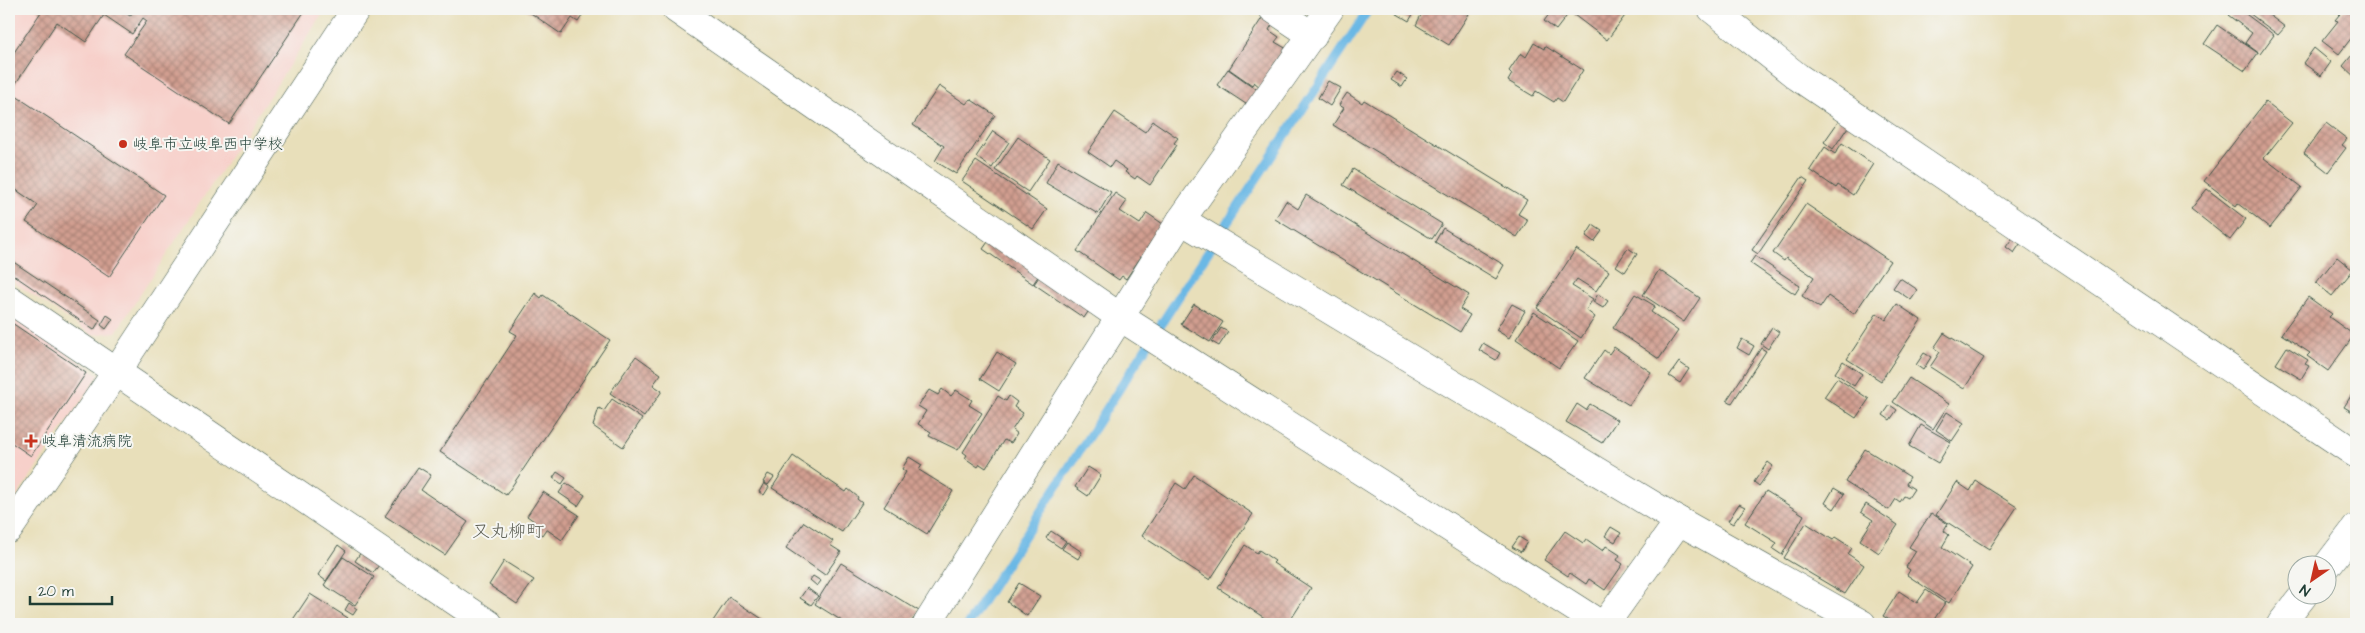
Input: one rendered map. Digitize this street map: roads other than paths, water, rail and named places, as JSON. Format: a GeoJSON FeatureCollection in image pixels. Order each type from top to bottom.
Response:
{"type":"FeatureCollection","features":[{"type":"Feature","properties":{"kind":"street"},"geometry":{"type":"LineString","coordinates":[[9,529],[117,371],[356,9]]}},
{"type":"Feature","properties":{"kind":"street"},"geometry":{"type":"LineString","coordinates":[[676,9],[1120,317],[1600,624]]}},
{"type":"Feature","properties":{"kind":"street"},"geometry":{"type":"LineString","coordinates":[[1273,9],[1313,36]]}},
{"type":"Feature","properties":{"kind":"street"},"geometry":{"type":"LineString","coordinates":[[927,624],[1181,220],[1313,36],[1330,9]]}},
{"type":"Feature","properties":{"kind":"street"},"geometry":{"type":"LineString","coordinates":[[1712,9],[1798,77],[2356,454]]}},
{"type":"Feature","properties":{"kind":"street"},"geometry":{"type":"LineString","coordinates":[[1181,220],[1679,521],[1862,624]]}},
{"type":"Feature","properties":{"kind":"street"},"geometry":{"type":"LineString","coordinates":[[9,299],[489,624]]}},
{"type":"Feature","properties":{"kind":"street"},"geometry":{"type":"LineString","coordinates":[[1605,624],[1679,521]]}},
{"type":"Feature","properties":{"kind":"street"},"geometry":{"type":"LineString","coordinates":[[2335,556],[2356,528]]}},
{"type":"Feature","properties":{"kind":"street"},"geometry":{"type":"LineString","coordinates":[[2285,623],[2296,606]]}},
{"type":"Feature","properties":{"kind":"waterway"},"geometry":{"type":"LineString","coordinates":[[968,624],[1185,287],[1369,9]]}},
{"type":"Feature","properties":{"kind":"place","name":"岐阜市立岐阜西中学校"},"geometry":{"type":"Point","coordinates":[123,144]}},
{"type":"Feature","properties":{"kind":"place","name":"岐阜清流病院"},"geometry":{"type":"Point","coordinates":[31,441]}},
{"type":"Feature","properties":{"kind":"district","name":"又丸柳町"},"geometry":{"type":"Point","coordinates":[508,531]}}]}
